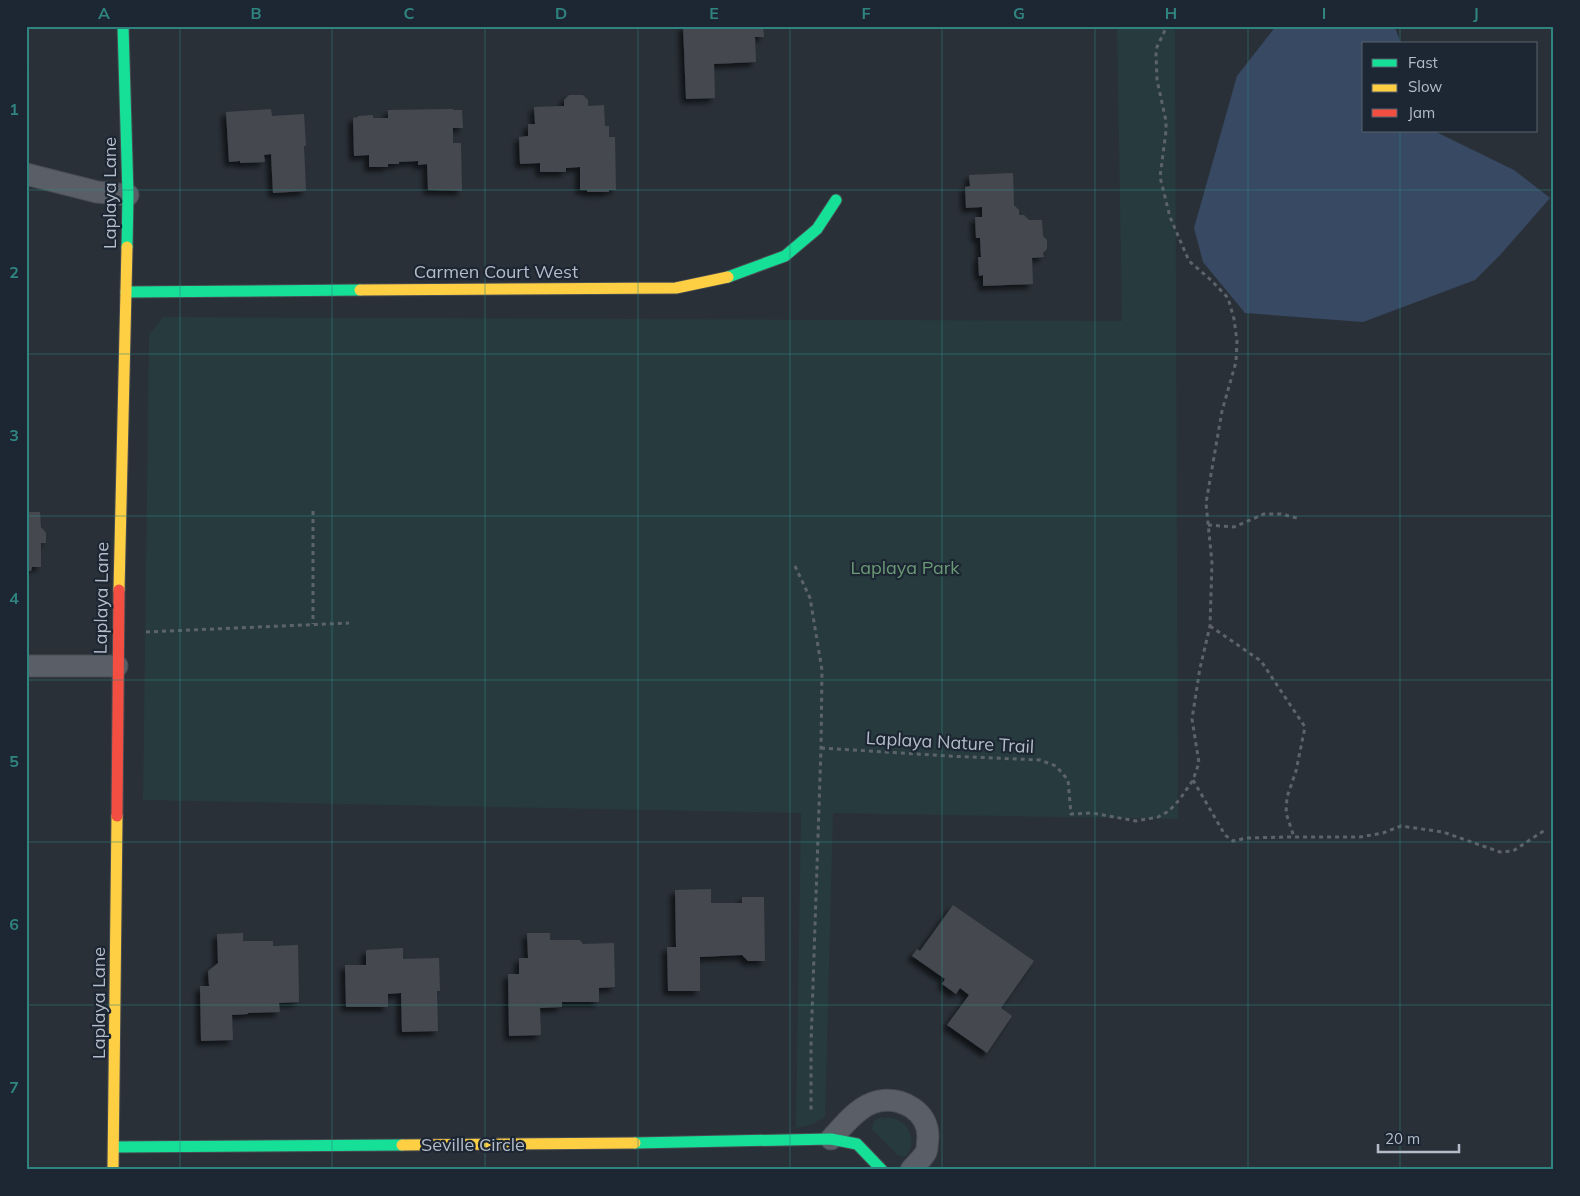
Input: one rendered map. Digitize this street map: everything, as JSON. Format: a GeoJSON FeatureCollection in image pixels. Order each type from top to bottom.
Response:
{"type":"FeatureCollection","features":[{"type":"Feature","properties":{"kind":"street","name":"Laplaya Lane"},"geometry":{"type":"LineString","coordinates":[[113,1170],[117,666],[128,195],[123,26]]}},
{"type":"Feature","properties":{"kind":"street"},"geometry":{"type":"LineString","coordinates":[[26,174],[98,192],[128,195]]}},
{"type":"Feature","properties":{"kind":"street","name":"Carmen Court West"},"geometry":{"type":"LineString","coordinates":[[126,292],[676,288],[723,279],[785,256],[817,229],[836,200]]}},
{"type":"Feature","properties":{"kind":"street"},"geometry":{"type":"LineString","coordinates":[[26,666],[117,666]]}},
{"type":"Feature","properties":{"kind":"street"},"geometry":{"type":"LineString","coordinates":[[821,1139],[860,1110],[878,1101],[897,1101],[913,1107],[922,1117],[928,1131],[927,1150],[912,1170]]}},
{"type":"Feature","properties":{"kind":"street","name":"Seville Circle"},"geometry":{"type":"LineString","coordinates":[[114,1147],[715,1142],[821,1139],[856,1144],[882,1170]]}},
{"type":"Feature","properties":{"kind":"path","name":"Laplaya Nature Trail"},"geometry":{"type":"LineString","coordinates":[[820,748],[1040,760],[1056,766],[1068,780],[1071,814],[1092,813],[1136,821],[1158,817],[1170,811],[1193,780],[1199,763],[1192,719],[1200,668],[1210,626],[1212,563],[1206,503],[1222,411],[1236,362],[1237,340],[1228,298],[1189,261],[1170,217],[1160,177],[1166,121],[1157,80],[1156,54],[1157,47],[1167,26]]}},
{"type":"Feature","properties":{"kind":"path"},"geometry":{"type":"LineString","coordinates":[[313,512],[313,624]]}},
{"type":"Feature","properties":{"kind":"path"},"geometry":{"type":"LineString","coordinates":[[1208,525],[1234,528],[1264,514],[1281,514],[1297,518]]}},
{"type":"Feature","properties":{"kind":"path"},"geometry":{"type":"LineString","coordinates":[[795,566],[810,598],[822,670],[810,1044],[821,1139]]}},
{"type":"Feature","properties":{"kind":"path"},"geometry":{"type":"LineString","coordinates":[[118,634],[349,623]]}},
{"type":"Feature","properties":{"kind":"path"},"geometry":{"type":"LineString","coordinates":[[1210,626],[1261,661],[1305,727],[1286,805],[1286,813],[1294,837]]}},
{"type":"Feature","properties":{"kind":"path"},"geometry":{"type":"LineString","coordinates":[[1193,780],[1225,835],[1232,841],[1247,838],[1360,838],[1383,833],[1401,826],[1443,832],[1500,852],[1512,851],[1545,830]]}},
{"type":"Feature","properties":{"kind":"green space","name":"Laplaya Park"},"geometry":{"type":"Polygon","coordinates":[[[1117,26],[1175,26],[1178,819],[833,813],[825,1117],[812,1124],[796,1128],[801,813],[143,800],[149,335],[163,317],[1122,321],[1117,26]]]}},
{"type":"Feature","properties":{"kind":"green space"},"geometry":{"type":"Polygon","coordinates":[[[880,1118],[896,1119],[905,1125],[912,1139],[912,1144],[911,1149],[904,1157],[898,1155],[872,1129],[874,1122],[880,1118]]]}},
{"type":"Feature","properties":{"kind":"water"},"geometry":{"type":"Polygon","coordinates":[[[1276,26],[1393,26],[1400,42],[1362,42],[1362,132],[1436,132],[1514,170],[1550,198],[1501,254],[1475,280],[1363,322],[1245,313],[1203,262],[1194,228],[1237,76],[1276,26]]]}},
{"type":"Feature","properties":{"kind":"building"},"geometry":{"type":"Polygon","coordinates":[[[26,26],[28,26],[29,74],[26,74],[26,26]]]}},
{"type":"Feature","properties":{"kind":"building"},"geometry":{"type":"Polygon","coordinates":[[[683,26],[763,26],[764,37],[755,37],[756,62],[714,64],[715,98],[686,99],[683,26]]]}},
{"type":"Feature","properties":{"kind":"building"},"geometry":{"type":"Polygon","coordinates":[[[569,95],[583,95],[588,100],[588,106],[604,105],[605,126],[609,126],[609,137],[615,137],[616,190],[609,190],[609,192],[587,192],[587,190],[580,190],[580,167],[566,168],[566,172],[540,172],[540,163],[520,164],[519,137],[528,136],[528,124],[535,124],[534,107],[564,106],[564,100],[569,95]]]}},
{"type":"Feature","properties":{"kind":"building"},"geometry":{"type":"Polygon","coordinates":[[[271,109],[272,116],[304,114],[306,191],[273,193],[271,154],[264,155],[265,162],[229,162],[226,112],[271,109]]]}},
{"type":"Feature","properties":{"kind":"building"},"geometry":{"type":"Polygon","coordinates":[[[388,110],[462,110],[463,128],[453,128],[453,143],[461,143],[462,191],[428,190],[427,164],[418,165],[418,161],[388,164],[388,167],[369,167],[369,155],[354,156],[353,118],[373,115],[373,118],[388,118],[388,110]]]}},
{"type":"Feature","properties":{"kind":"building"},"geometry":{"type":"Polygon","coordinates":[[[1013,173],[1014,205],[1019,210],[1019,215],[1024,215],[1029,220],[1042,220],[1043,236],[1047,240],[1047,249],[1043,253],[1044,257],[1032,258],[1033,284],[983,286],[983,275],[979,276],[980,238],[976,238],[975,217],[982,217],[982,207],[966,208],[965,187],[970,186],[969,175],[1013,173]]]}},
{"type":"Feature","properties":{"kind":"building"},"geometry":{"type":"Polygon","coordinates":[[[26,512],[40,512],[41,528],[46,533],[46,543],[41,543],[41,567],[32,567],[31,571],[26,571],[26,512]]]}},
{"type":"Feature","properties":{"kind":"building"},"geometry":{"type":"Polygon","coordinates":[[[711,889],[711,903],[742,903],[742,897],[764,897],[765,961],[748,961],[742,955],[700,957],[700,991],[668,991],[667,947],[676,947],[675,890],[711,889]]]}},
{"type":"Feature","properties":{"kind":"building"},"geometry":{"type":"Polygon","coordinates":[[[953,905],[1034,961],[1001,1008],[1012,1016],[987,1053],[947,1025],[969,995],[960,988],[956,994],[942,984],[945,979],[912,956],[917,949],[920,951],[953,905]]]}},
{"type":"Feature","properties":{"kind":"building"},"geometry":{"type":"Polygon","coordinates":[[[243,933],[243,941],[273,941],[273,946],[298,945],[299,1002],[279,1003],[280,1012],[232,1015],[233,1040],[201,1041],[200,986],[209,986],[208,971],[218,963],[217,934],[243,933]]]}},
{"type":"Feature","properties":{"kind":"building"},"geometry":{"type":"Polygon","coordinates":[[[527,933],[550,933],[550,940],[580,940],[583,944],[614,943],[615,987],[599,988],[599,1002],[562,1002],[562,1007],[540,1008],[541,1035],[509,1036],[508,974],[519,974],[519,958],[528,958],[527,933]]]}},
{"type":"Feature","properties":{"kind":"building"},"geometry":{"type":"Polygon","coordinates":[[[403,948],[403,959],[439,958],[440,991],[437,991],[438,1031],[402,1032],[401,993],[388,994],[388,1007],[346,1007],[345,965],[366,965],[366,950],[403,948]]]}},
{"type":"Feature","properties":{"kind":"traffic: fast"},"geometry":{"type":"LineString","coordinates":[[123,26],[128,195],[127,247]]}},
{"type":"Feature","properties":{"kind":"traffic: fast"},"geometry":{"type":"LineString","coordinates":[[728,277],[785,256],[817,229],[836,200]]}},
{"type":"Feature","properties":{"kind":"traffic: fast"},"geometry":{"type":"LineString","coordinates":[[126,292],[360,290]]}},
{"type":"Feature","properties":{"kind":"traffic: fast"},"geometry":{"type":"LineString","coordinates":[[635,1143],[831,1139],[857,1144],[882,1170]]}},
{"type":"Feature","properties":{"kind":"traffic: fast"},"geometry":{"type":"LineString","coordinates":[[114,1147],[402,1145]]}},
{"type":"Feature","properties":{"kind":"traffic: slow"},"geometry":{"type":"LineString","coordinates":[[119,590],[127,247]]}},
{"type":"Feature","properties":{"kind":"traffic: slow"},"geometry":{"type":"LineString","coordinates":[[360,290],[676,288],[728,277]]}},
{"type":"Feature","properties":{"kind":"traffic: slow"},"geometry":{"type":"LineString","coordinates":[[113,1170],[117,816]]}},
{"type":"Feature","properties":{"kind":"traffic: slow"},"geometry":{"type":"LineString","coordinates":[[402,1145],[635,1143]]}},
{"type":"Feature","properties":{"kind":"traffic: jam"},"geometry":{"type":"LineString","coordinates":[[117,816],[119,590]]}}]}
